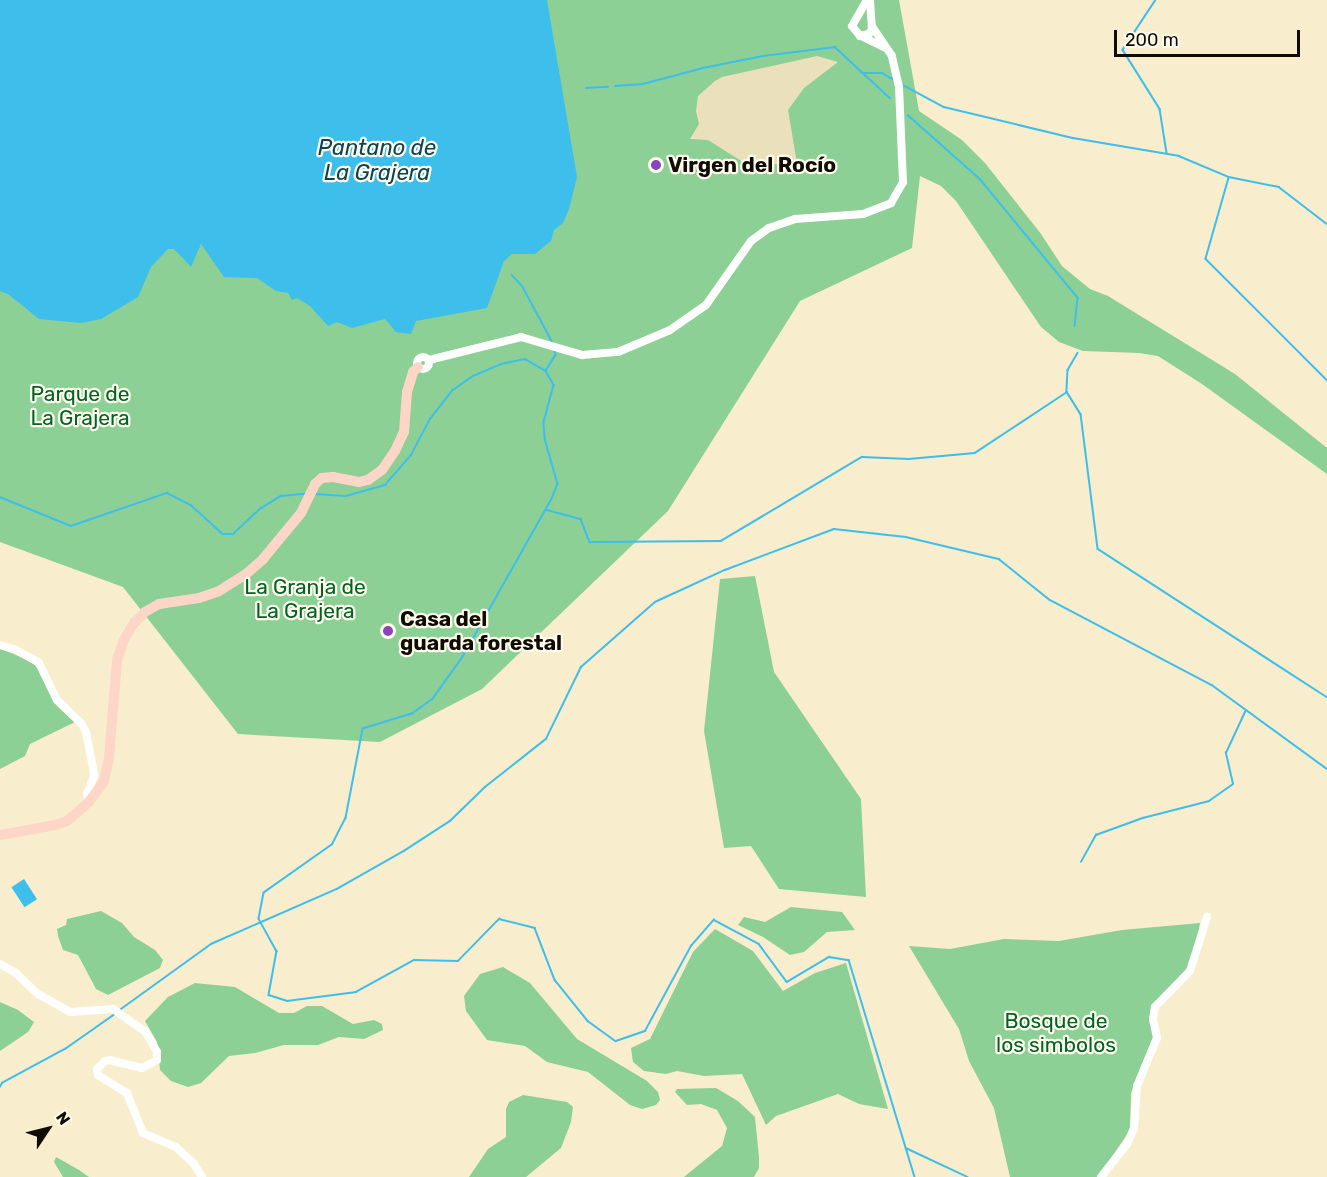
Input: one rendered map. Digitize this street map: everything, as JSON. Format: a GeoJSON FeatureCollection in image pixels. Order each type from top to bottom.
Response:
{"type":"FeatureCollection","features":[{"type":"Feature","properties":{"kind":"street"},"geometry":{"type":"LineString","coordinates":[[868,0],[853,23],[853,30],[888,49]]}},
{"type":"Feature","properties":{"kind":"street"},"geometry":{"type":"LineString","coordinates":[[863,37],[869,34],[871,23],[868,0]]}},
{"type":"Feature","properties":{"kind":"street"},"geometry":{"type":"LineString","coordinates":[[0,835],[55,825],[67,820],[89,802],[104,781],[109,758],[117,660],[124,640],[134,623],[145,612],[159,604],[209,595],[246,574],[263,559],[301,513],[315,484],[322,478],[333,477],[359,482],[368,480],[382,470],[396,451],[404,432],[407,392],[413,372],[418,367],[419,358],[424,356],[429,360],[449,357],[521,338],[582,355],[618,352],[670,330],[706,305],[751,241],[769,228],[795,219],[863,214],[886,208],[899,193],[904,173],[897,76],[888,49],[871,23],[864,17],[858,18]]}},
{"type":"Feature","properties":{"kind":"street"},"geometry":{"type":"LineString","coordinates":[[0,645],[16,650],[39,663],[57,700],[81,723],[86,732],[94,776],[87,794],[89,802]]}},
{"type":"Feature","properties":{"kind":"street"},"geometry":{"type":"LineString","coordinates":[[1101,1177],[1127,1144],[1134,1128],[1139,1075],[1157,1038],[1153,1019],[1155,1007],[1190,971],[1208,917]]}},
{"type":"Feature","properties":{"kind":"street"},"geometry":{"type":"LineString","coordinates":[[0,963],[38,994],[70,1012],[113,1008],[145,1030],[157,1052],[157,1060],[142,1068],[111,1060],[97,1069],[98,1075],[127,1093],[143,1133],[176,1147],[194,1164],[202,1177]]}},
{"type":"Feature","properties":{"kind":"green space"},"geometry":{"type":"Polygon","coordinates":[[[0,0],[899,0],[919,111],[962,140],[985,163],[1041,234],[1062,266],[1090,289],[1108,296],[1235,374],[1327,448],[1327,474],[1202,384],[1158,356],[1083,351],[1059,342],[1041,327],[956,201],[941,186],[920,176],[912,248],[800,301],[668,511],[482,689],[380,742],[238,734],[123,587],[0,542],[0,0]]]}},
{"type":"Feature","properties":{"kind":"green space"},"geometry":{"type":"Polygon","coordinates":[[[755,576],[774,672],[861,799],[866,897],[779,889],[751,846],[724,848],[704,731],[720,579],[755,576]]]}},
{"type":"Feature","properties":{"kind":"green space"},"geometry":{"type":"Polygon","coordinates":[[[0,648],[32,662],[40,671],[57,706],[75,722],[30,744],[25,756],[0,769],[0,648]]]}},
{"type":"Feature","properties":{"kind":"green space"},"geometry":{"type":"Polygon","coordinates":[[[791,907],[842,912],[855,930],[827,932],[804,952],[790,955],[763,937],[738,925],[744,917],[765,922],[791,907]]]}},
{"type":"Feature","properties":{"kind":"green space"},"geometry":{"type":"Polygon","coordinates":[[[101,911],[122,923],[134,937],[155,950],[163,960],[160,968],[108,995],[96,989],[78,955],[63,950],[57,929],[66,925],[67,919],[101,911]]]}},
{"type":"Feature","properties":{"kind":"green space","name":"Bosque de los simbolos"},"geometry":{"type":"Polygon","coordinates":[[[1200,923],[1195,955],[1189,968],[1173,987],[1154,1002],[1151,1009],[1153,1037],[1131,1093],[1130,1130],[1098,1177],[1010,1177],[994,1108],[969,1061],[959,1029],[909,946],[950,949],[1004,939],[1059,941],[1122,930],[1200,923]]]}},
{"type":"Feature","properties":{"kind":"green space"},"geometry":{"type":"Polygon","coordinates":[[[715,929],[753,951],[783,991],[815,973],[846,963],[888,1109],[859,1104],[838,1094],[776,1116],[766,1125],[742,1074],[704,1076],[677,1071],[666,1074],[644,1071],[633,1062],[631,1048],[650,1039],[693,952],[715,929]]]}},
{"type":"Feature","properties":{"kind":"green space"},"geometry":{"type":"Polygon","coordinates":[[[503,967],[530,983],[577,1039],[647,1081],[658,1092],[660,1100],[656,1105],[642,1109],[630,1105],[588,1072],[547,1062],[525,1046],[487,1040],[466,1011],[464,996],[480,974],[503,967]]]}},
{"type":"Feature","properties":{"kind":"green space"},"geometry":{"type":"Polygon","coordinates":[[[195,983],[235,987],[279,1013],[294,1013],[307,1006],[322,1006],[353,1024],[374,1020],[382,1024],[383,1030],[364,1039],[339,1037],[318,1045],[284,1045],[255,1053],[229,1056],[201,1083],[188,1087],[171,1081],[160,1070],[157,1042],[145,1021],[168,997],[195,983]]]}},
{"type":"Feature","properties":{"kind":"green space"},"geometry":{"type":"Polygon","coordinates":[[[0,1002],[18,1010],[34,1022],[28,1032],[0,1051],[0,1002]]]}},
{"type":"Feature","properties":{"kind":"green space"},"geometry":{"type":"Polygon","coordinates":[[[716,1088],[738,1101],[755,1117],[759,1168],[754,1177],[684,1177],[722,1146],[727,1128],[717,1110],[701,1104],[687,1105],[675,1092],[677,1089],[716,1088]]]}},
{"type":"Feature","properties":{"kind":"green space"},"geometry":{"type":"Polygon","coordinates":[[[523,1095],[567,1102],[573,1107],[571,1122],[561,1148],[526,1177],[469,1177],[488,1149],[506,1137],[506,1109],[509,1102],[523,1095]]]}},
{"type":"Feature","properties":{"kind":"green space"},"geometry":{"type":"Polygon","coordinates":[[[56,1157],[89,1177],[63,1177],[54,1162],[56,1157]]]}},
{"type":"Feature","properties":{"kind":"sand"},"geometry":{"type":"Polygon","coordinates":[[[817,56],[838,62],[804,88],[788,110],[798,169],[786,164],[746,164],[708,140],[690,139],[699,124],[696,111],[698,96],[715,81],[722,77],[817,56]]]}},
{"type":"Feature","properties":{"kind":"water","name":"Pantano de La Grajera"},"geometry":{"type":"Polygon","coordinates":[[[0,0],[547,0],[577,177],[569,209],[563,223],[554,230],[551,241],[535,254],[512,254],[504,261],[487,308],[416,321],[411,334],[396,332],[385,319],[352,328],[337,322],[328,326],[310,306],[297,298],[292,300],[288,293],[276,291],[257,278],[224,277],[201,244],[191,267],[174,249],[168,249],[151,267],[138,297],[101,319],[81,323],[39,319],[8,294],[0,291],[0,0]]]}},
{"type":"Feature","properties":{"kind":"water"},"geometry":{"type":"Polygon","coordinates":[[[24,879],[37,899],[24,907],[11,887],[24,879]]]}},
{"type":"Feature","properties":{"kind":"waterway"},"geometry":{"type":"LineString","coordinates":[[1156,0],[1123,50],[1160,109],[1167,153]]}},
{"type":"Feature","properties":{"kind":"waterway"},"geometry":{"type":"LineString","coordinates":[[615,86],[643,84],[703,68],[763,56],[835,47],[890,98]]}},
{"type":"Feature","properties":{"kind":"waterway"},"geometry":{"type":"LineString","coordinates":[[862,73],[882,73],[894,80]]}},
{"type":"Feature","properties":{"kind":"waterway"},"geometry":{"type":"LineString","coordinates":[[901,84],[944,107],[1073,138],[1179,156],[1229,177],[1279,187],[1327,224]]}},
{"type":"Feature","properties":{"kind":"waterway"},"geometry":{"type":"LineString","coordinates":[[586,88],[608,87]]}},
{"type":"Feature","properties":{"kind":"waterway"},"geometry":{"type":"LineString","coordinates":[[908,115],[980,179],[1078,298],[1075,326]]}},
{"type":"Feature","properties":{"kind":"waterway"},"geometry":{"type":"LineString","coordinates":[[1229,178],[1206,259],[1327,380]]}},
{"type":"Feature","properties":{"kind":"waterway"},"geometry":{"type":"LineString","coordinates":[[512,275],[523,287],[553,343]]}},
{"type":"Feature","properties":{"kind":"waterway"},"geometry":{"type":"LineString","coordinates":[[555,351],[556,355],[546,371],[554,385],[544,423],[545,439],[558,484],[552,499],[463,657],[433,699],[412,714],[363,729],[346,818],[332,845],[264,893],[259,919],[277,951],[269,995],[287,1001],[356,992],[414,960],[458,961],[499,919],[535,928],[555,980],[588,1021],[616,1041],[645,1031],[691,946],[714,920],[759,944],[787,982],[829,957],[849,960],[915,1177]]}},
{"type":"Feature","properties":{"kind":"waterway"},"geometry":{"type":"LineString","coordinates":[[1078,353],[1068,370],[1067,392],[1081,414],[1098,549],[1327,697]]}},
{"type":"Feature","properties":{"kind":"waterway"},"geometry":{"type":"LineString","coordinates":[[316,494],[346,496],[385,485],[411,455],[430,419],[453,390],[473,376],[501,364],[525,359],[546,371]]}},
{"type":"Feature","properties":{"kind":"waterway"},"geometry":{"type":"LineString","coordinates":[[547,510],[581,519],[590,542],[721,541],[862,457],[909,459],[975,453],[1067,392]]}},
{"type":"Feature","properties":{"kind":"waterway"},"geometry":{"type":"LineString","coordinates":[[0,497],[71,526],[167,493],[191,505],[223,534],[233,534],[260,509],[281,496],[305,494]]}},
{"type":"Feature","properties":{"kind":"waterway"},"geometry":{"type":"LineString","coordinates":[[121,1009],[211,944],[337,889],[404,851],[450,821],[485,787],[546,739],[581,667],[655,602],[725,570],[834,529],[906,537],[999,559],[1050,600],[1212,685],[1327,769]]}},
{"type":"Feature","properties":{"kind":"waterway"},"geometry":{"type":"LineString","coordinates":[[1081,862],[1096,835],[1143,818],[1209,801],[1233,784],[1226,753],[1246,710]]}},
{"type":"Feature","properties":{"kind":"waterway"},"geometry":{"type":"LineString","coordinates":[[0,1087],[2,1083],[65,1049],[115,1014]]}},
{"type":"Feature","properties":{"kind":"waterway"},"geometry":{"type":"LineString","coordinates":[[906,1148],[968,1177]]}},
{"type":"Feature","properties":{"kind":"place","name":"Virgen del Rocío"},"geometry":{"type":"Point","coordinates":[656,165]}},
{"type":"Feature","properties":{"kind":"place","name":"Casa del guarda forestal"},"geometry":{"type":"Point","coordinates":[388,631]}},
{"type":"Feature","properties":{"kind":"park label","name":"Parque de La Grajera"},"geometry":{"type":"Point","coordinates":[80,406]}},
{"type":"Feature","properties":{"kind":"park label","name":"La Granja de La Grajera"},"geometry":{"type":"Point","coordinates":[305,599]}}]}
